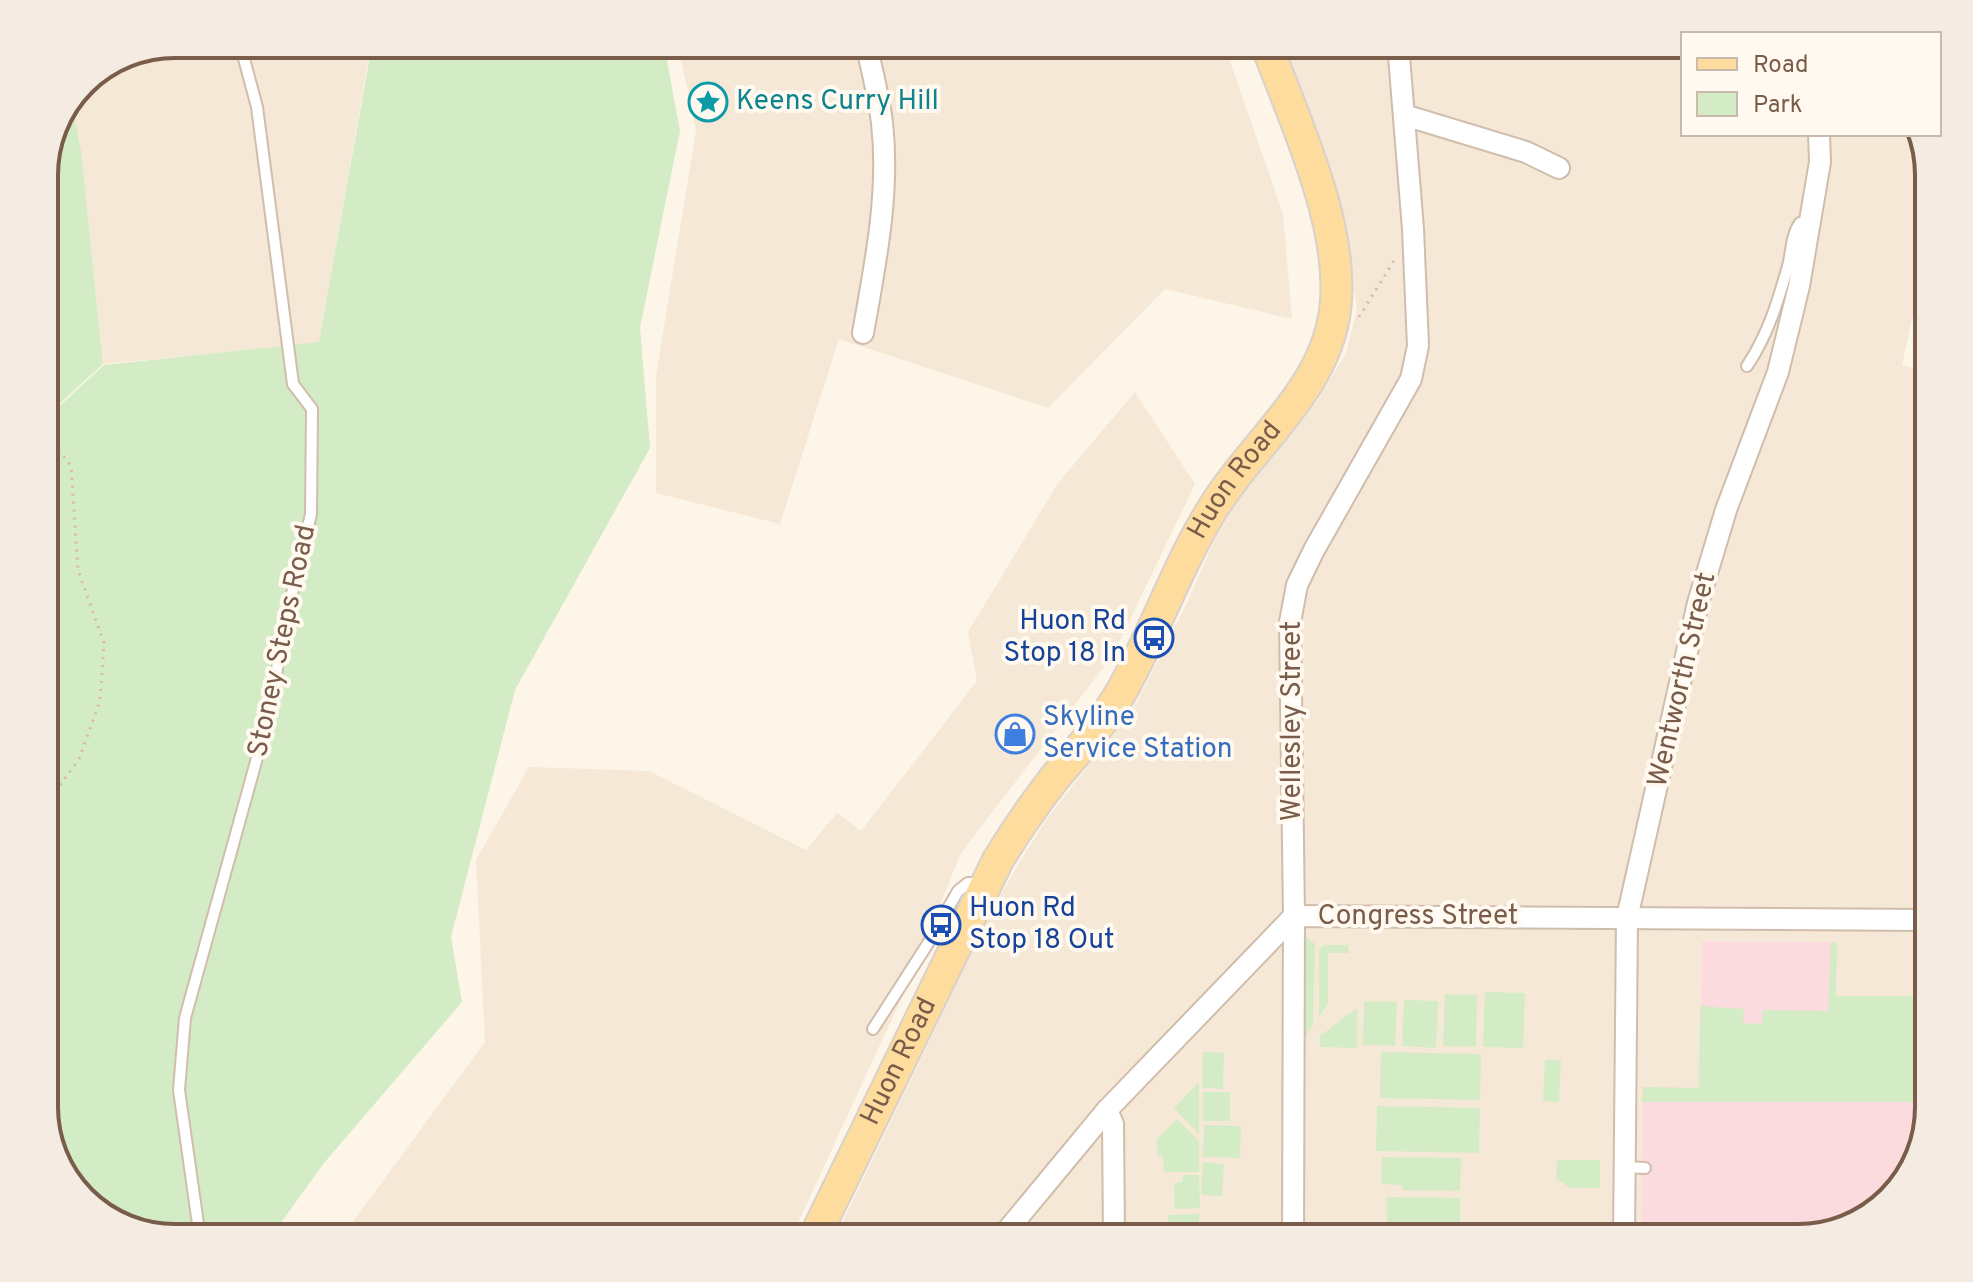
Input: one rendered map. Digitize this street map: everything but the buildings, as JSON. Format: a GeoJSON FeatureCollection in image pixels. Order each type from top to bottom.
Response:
{"type":"FeatureCollection","features":[{"type":"Feature","properties":{"kind":"main road","name":"Huon Road"},"geometry":{"type":"LineString","coordinates":[[821,1224],[985,884],[1031,808],[1099,725],[1118,696],[1217,502],[1306,385],[1326,348],[1332,326],[1336,285],[1331,239],[1303,144],[1271,58]]}},
{"type":"Feature","properties":{"kind":"street"},"geometry":{"type":"LineString","coordinates":[[863,333],[877,248],[884,170],[882,125],[869,58]]}},
{"type":"Feature","properties":{"kind":"street","name":"Wellesley Street"},"geometry":{"type":"LineString","coordinates":[[1293,1224],[1294,916],[1290,622],[1297,585],[1411,379],[1418,346],[1413,229],[1399,58]]}},
{"type":"Feature","properties":{"kind":"street"},"geometry":{"type":"LineString","coordinates":[[1404,115],[1526,152],[1559,168]]}},
{"type":"Feature","properties":{"kind":"street","name":"Wentworth Street"},"geometry":{"type":"LineString","coordinates":[[1626,1224],[1635,1167],[1627,918],[1698,603],[1726,510],[1778,372],[1799,286],[1820,162],[1819,136]]}},
{"type":"Feature","properties":{"kind":"street","name":"Congress Street"},"geometry":{"type":"LineString","coordinates":[[1013,1224],[1107,1110],[1294,916],[1915,920]]}},
{"type":"Feature","properties":{"kind":"street"},"geometry":{"type":"LineString","coordinates":[[1107,1110],[1113,1124],[1114,1224]]}},
{"type":"Feature","properties":{"kind":"lane","name":"Stoney Steps Road"},"geometry":{"type":"LineString","coordinates":[[198,1224],[179,1090],[185,1018],[270,711],[284,627],[311,514],[312,409],[293,384],[257,107],[244,58]]}},
{"type":"Feature","properties":{"kind":"lane"},"geometry":{"type":"LineString","coordinates":[[1747,366],[1762,343],[1773,316],[1790,262],[1795,230],[1800,223],[1810,220]]}},
{"type":"Feature","properties":{"kind":"lane","name":"Huon Road"},"geometry":{"type":"LineString","coordinates":[[873,1029],[958,891],[968,883],[985,884]]}},
{"type":"Feature","properties":{"kind":"path"},"geometry":{"type":"LineString","coordinates":[[1332,326],[1354,326],[1413,229]]}},
{"type":"Feature","properties":{"kind":"path"},"geometry":{"type":"LineString","coordinates":[[58,449],[71,466],[78,570],[104,643],[100,701],[79,759],[58,788]]}},
{"type":"Feature","properties":{"kind":"shaded area"},"geometry":{"type":"Polygon","coordinates":[[[175,58],[369,58],[319,343],[103,364],[81,150],[74,117],[78,110],[92,92],[130,67],[152,60],[175,58]]]}},
{"type":"Feature","properties":{"kind":"shaded area"},"geometry":{"type":"Polygon","coordinates":[[[681,58],[1229,58],[1283,214],[1292,319],[1165,289],[1048,408],[839,339],[780,524],[656,493],[656,376],[696,130],[681,58]]]}},
{"type":"Feature","properties":{"kind":"shaded area"},"geometry":{"type":"Polygon","coordinates":[[[1287,58],[1681,58],[1681,136],[1908,136],[1915,175],[1915,305],[1902,365],[1915,368],[1915,996],[1836,996],[1837,942],[1702,941],[1699,1088],[1643,1088],[1641,1224],[842,1224],[993,908],[1044,823],[1137,702],[1213,543],[1238,500],[1316,403],[1346,353],[1357,309],[1343,215],[1287,58]]]}},
{"type":"Feature","properties":{"kind":"shaded area"},"geometry":{"type":"Polygon","coordinates":[[[1135,392],[1195,484],[1113,655],[961,853],[908,984],[797,1224],[352,1223],[485,1042],[476,860],[529,767],[649,771],[806,850],[837,813],[861,831],[977,681],[968,632],[1058,483],[1135,392]]]}},
{"type":"Feature","properties":{"kind":"shaded area"},"geometry":{"type":"Polygon","coordinates":[[[1702,941],[1837,942],[1836,996],[1915,996],[1915,1107],[1911,1138],[1886,1184],[1857,1208],[1843,1215],[1798,1224],[1641,1224],[1643,1087],[1699,1088],[1702,941]]]}},
{"type":"Feature","properties":{"kind":"green space"},"geometry":{"type":"Polygon","coordinates":[[[370,58],[667,58],[680,131],[640,328],[650,448],[515,690],[451,937],[462,1002],[324,1163],[280,1224],[159,1223],[130,1215],[92,1190],[67,1152],[58,1115],[58,407],[104,365],[319,342],[370,58]]]}},
{"type":"Feature","properties":{"kind":"green space"},"geometry":{"type":"Polygon","coordinates":[[[74,117],[81,150],[103,364],[58,405],[58,167],[62,144],[74,117]]]}},
{"type":"Feature","properties":{"kind":"green space"},"geometry":{"type":"Polygon","coordinates":[[[1306,937],[1315,944],[1313,1024],[1302,1043],[1301,954],[1306,937]]]}},
{"type":"Feature","properties":{"kind":"green space"},"geometry":{"type":"Polygon","coordinates":[[[1831,942],[1837,942],[1836,996],[1915,996],[1915,1102],[1642,1102],[1643,1087],[1699,1088],[1700,1006],[1744,1009],[1743,1023],[1762,1024],[1763,1010],[1828,1011],[1831,942]]]}},
{"type":"Feature","properties":{"kind":"green space"},"geometry":{"type":"Polygon","coordinates":[[[1324,945],[1348,945],[1349,953],[1328,953],[1328,1004],[1319,1017],[1319,950],[1324,945]]]}},
{"type":"Feature","properties":{"kind":"green space"},"geometry":{"type":"Polygon","coordinates":[[[1485,992],[1525,993],[1523,1048],[1483,1047],[1485,992]]]}},
{"type":"Feature","properties":{"kind":"green space"},"geometry":{"type":"Polygon","coordinates":[[[1445,994],[1477,995],[1476,1047],[1443,1046],[1445,994]]]}},
{"type":"Feature","properties":{"kind":"green space"},"geometry":{"type":"Polygon","coordinates":[[[1404,1000],[1438,1001],[1436,1048],[1402,1046],[1404,1000]]]}},
{"type":"Feature","properties":{"kind":"green space"},"geometry":{"type":"Polygon","coordinates":[[[1364,1001],[1397,1002],[1395,1046],[1363,1045],[1364,1001]]]}},
{"type":"Feature","properties":{"kind":"green space"},"geometry":{"type":"Polygon","coordinates":[[[1357,1008],[1357,1048],[1320,1047],[1320,1036],[1357,1008]]]}},
{"type":"Feature","properties":{"kind":"green space"},"geometry":{"type":"Polygon","coordinates":[[[1203,1052],[1224,1053],[1223,1089],[1202,1088],[1203,1052]]]}},
{"type":"Feature","properties":{"kind":"green space"},"geometry":{"type":"Polygon","coordinates":[[[1381,1052],[1481,1054],[1480,1100],[1380,1098],[1381,1052]]]}},
{"type":"Feature","properties":{"kind":"green space"},"geometry":{"type":"Polygon","coordinates":[[[1545,1060],[1561,1060],[1559,1102],[1543,1101],[1545,1060]]]}},
{"type":"Feature","properties":{"kind":"green space"},"geometry":{"type":"Polygon","coordinates":[[[1199,1082],[1199,1134],[1174,1108],[1199,1082]]]}},
{"type":"Feature","properties":{"kind":"green space"},"geometry":{"type":"Polygon","coordinates":[[[1203,1092],[1230,1092],[1230,1121],[1203,1121],[1203,1092]]]}},
{"type":"Feature","properties":{"kind":"green space"},"geometry":{"type":"Polygon","coordinates":[[[1377,1106],[1480,1108],[1479,1153],[1376,1151],[1377,1106]]]}},
{"type":"Feature","properties":{"kind":"green space"},"geometry":{"type":"Polygon","coordinates":[[[1177,1119],[1199,1141],[1199,1172],[1164,1172],[1163,1156],[1157,1156],[1157,1139],[1177,1119]]]}},
{"type":"Feature","properties":{"kind":"green space"},"geometry":{"type":"Polygon","coordinates":[[[1204,1125],[1241,1126],[1240,1158],[1203,1157],[1204,1125]]]}},
{"type":"Feature","properties":{"kind":"green space"},"geometry":{"type":"Polygon","coordinates":[[[1382,1157],[1461,1158],[1460,1191],[1402,1190],[1402,1185],[1381,1184],[1382,1157]]]}},
{"type":"Feature","properties":{"kind":"green space"},"geometry":{"type":"Polygon","coordinates":[[[1557,1160],[1600,1160],[1600,1188],[1570,1188],[1556,1178],[1557,1160]]]}},
{"type":"Feature","properties":{"kind":"green space"},"geometry":{"type":"Polygon","coordinates":[[[1203,1162],[1224,1164],[1222,1196],[1201,1195],[1203,1162]]]}},
{"type":"Feature","properties":{"kind":"green space"},"geometry":{"type":"Polygon","coordinates":[[[1183,1175],[1199,1175],[1200,1208],[1175,1209],[1174,1183],[1182,1182],[1183,1175]]]}},
{"type":"Feature","properties":{"kind":"green space"},"geometry":{"type":"Polygon","coordinates":[[[1387,1197],[1460,1198],[1460,1224],[1387,1224],[1387,1197]]]}},
{"type":"Feature","properties":{"kind":"green space"},"geometry":{"type":"Polygon","coordinates":[[[1199,1214],[1199,1224],[1168,1224],[1168,1215],[1199,1214]]]}},
{"type":"Feature","properties":{"kind":"place","name":"Keens Curry Hill"},"geometry":{"type":"Point","coordinates":[708,102]}},
{"type":"Feature","properties":{"kind":"place","name":"Huon Rd Stop 18 In"},"geometry":{"type":"Point","coordinates":[1154,638]}},
{"type":"Feature","properties":{"kind":"place","name":"Skyline Service Station"},"geometry":{"type":"Point","coordinates":[1015,734]}},
{"type":"Feature","properties":{"kind":"place","name":"Huon Rd Stop 18 Out"},"geometry":{"type":"Point","coordinates":[941,925]}}]}
